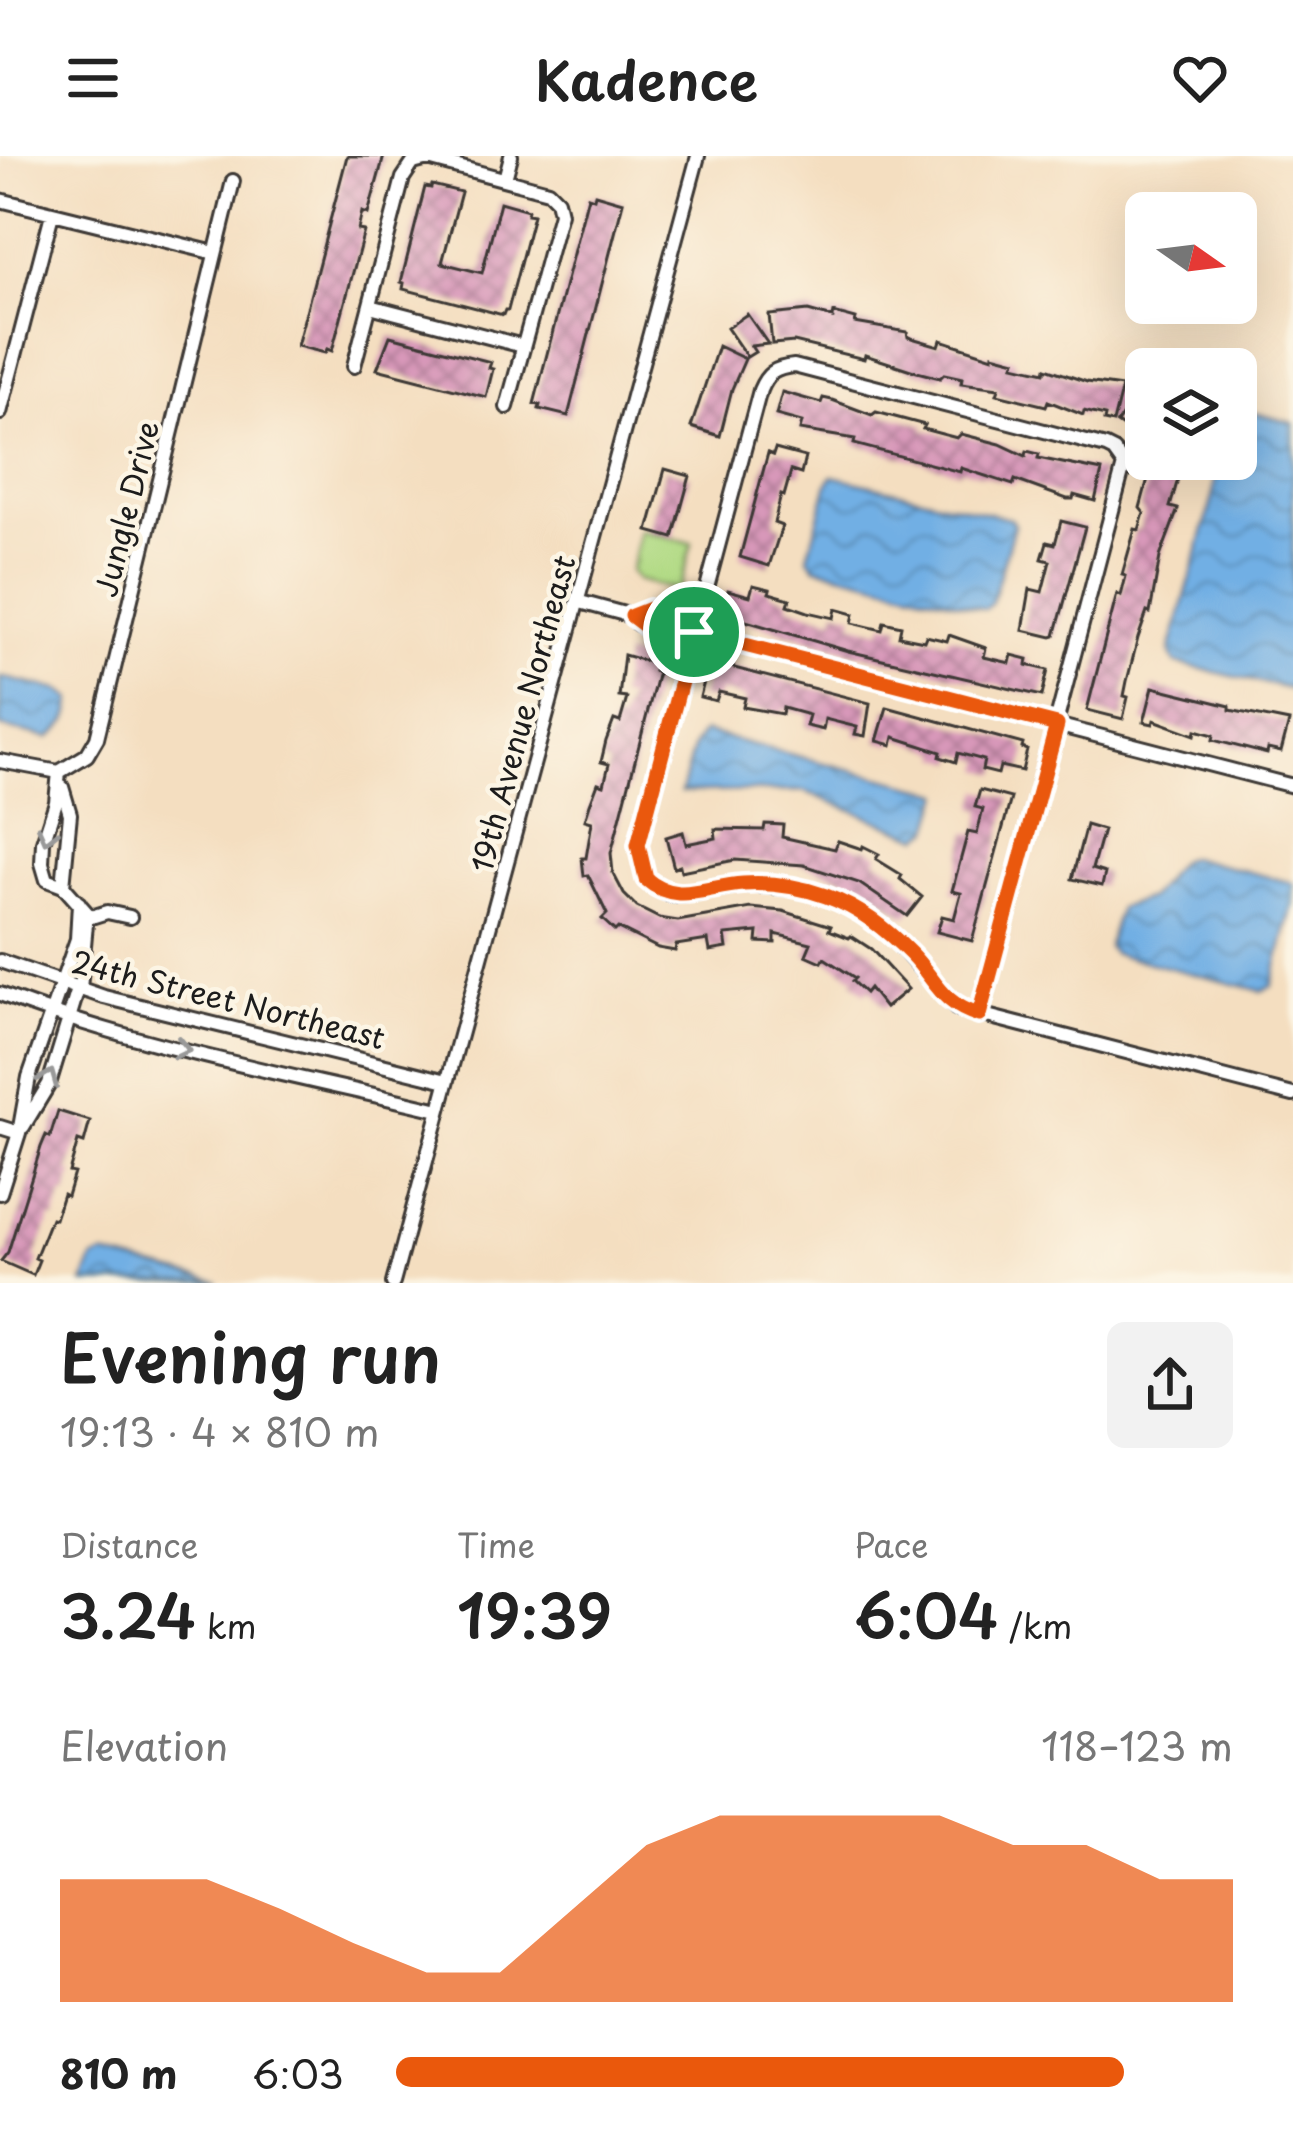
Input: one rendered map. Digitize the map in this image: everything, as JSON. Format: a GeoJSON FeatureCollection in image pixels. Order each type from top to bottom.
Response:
{"type":"FeatureCollection","features":[{"type":"Feature","properties":{"kind":"street"},"geometry":{"type":"LineString","coordinates":[[484,174],[488,156]]}},
{"type":"Feature","properties":{"kind":"street"},"geometry":{"type":"LineString","coordinates":[[505,179],[511,156]]}},
{"type":"Feature","properties":{"kind":"street","name":"19th Avenue Northeast"},"geometry":{"type":"LineString","coordinates":[[393,1283],[698,156]]}},
{"type":"Feature","properties":{"kind":"street"},"geometry":{"type":"LineString","coordinates":[[354,367],[406,170],[428,159],[505,179],[548,191],[559,206],[507,407]]}},
{"type":"Feature","properties":{"kind":"street","name":"Jungle Drive"},"geometry":{"type":"LineString","coordinates":[[59,772],[87,755],[97,739],[233,181]]}},
{"type":"Feature","properties":{"kind":"street"},"geometry":{"type":"LineString","coordinates":[[0,200],[214,253]]}},
{"type":"Feature","properties":{"kind":"street"},"geometry":{"type":"LineString","coordinates":[[0,413],[52,214]]}},
{"type":"Feature","properties":{"kind":"street"},"geometry":{"type":"LineString","coordinates":[[370,306],[524,346]]}},
{"type":"Feature","properties":{"kind":"street"},"geometry":{"type":"LineString","coordinates":[[979,1015],[1124,465],[1106,447],[794,366],[778,368],[766,376],[638,845],[646,879],[669,894],[682,895],[743,884],[804,889],[856,908],[885,929],[948,1002],[979,1015],[1293,1095]]}},
{"type":"Feature","properties":{"kind":"street"},"geometry":{"type":"LineString","coordinates":[[580,602],[632,616],[652,631],[668,625],[1293,786]]}},
{"type":"Feature","properties":{"kind":"street"},"geometry":{"type":"LineString","coordinates":[[0,761],[59,772]]}},
{"type":"Feature","properties":{"kind":"street"},"geometry":{"type":"LineString","coordinates":[[59,772],[70,814],[63,886]]}},
{"type":"Feature","properties":{"kind":"street"},"geometry":{"type":"LineString","coordinates":[[19,1133],[49,1084],[79,989],[88,918],[63,886],[47,880],[42,862],[59,772]]}},
{"type":"Feature","properties":{"kind":"street"},"geometry":{"type":"LineString","coordinates":[[0,1193],[19,1133],[28,1081],[76,940],[80,903]]}},
{"type":"Feature","properties":{"kind":"street"},"geometry":{"type":"LineString","coordinates":[[88,918],[107,912],[130,917]]}},
{"type":"Feature","properties":{"kind":"street","name":"24th Street Northeast"},"geometry":{"type":"LineString","coordinates":[[0,961],[79,989],[447,1081]]}},
{"type":"Feature","properties":{"kind":"street","name":"24th Street Northeast"},"geometry":{"type":"LineString","coordinates":[[0,994],[49,1013],[439,1110]]}},
{"type":"Feature","properties":{"kind":"street"},"geometry":{"type":"LineString","coordinates":[[0,1127],[19,1133]]}},
{"type":"Feature","properties":{"kind":"green space"},"geometry":{"type":"Polygon","coordinates":[[[640,530],[692,543],[679,591],[636,580],[630,571],[640,530]]]}},
{"type":"Feature","properties":{"kind":"water"},"geometry":{"type":"Polygon","coordinates":[[[1257,414],[1293,423],[1293,690],[1175,663],[1170,651],[1215,480],[1257,480],[1257,414]]]}},
{"type":"Feature","properties":{"kind":"water"},"geometry":{"type":"Polygon","coordinates":[[[833,476],[1010,518],[1014,525],[992,602],[985,609],[816,567],[808,557],[833,476]]]}},
{"type":"Feature","properties":{"kind":"water"},"geometry":{"type":"Polygon","coordinates":[[[0,677],[59,690],[72,699],[66,722],[49,738],[0,727],[0,677]]]}},
{"type":"Feature","properties":{"kind":"water"},"geometry":{"type":"Polygon","coordinates":[[[703,732],[942,793],[931,829],[920,837],[804,791],[681,792],[694,745],[703,732]]]}},
{"type":"Feature","properties":{"kind":"water"},"geometry":{"type":"Polygon","coordinates":[[[1189,857],[1293,883],[1293,903],[1272,986],[1261,991],[1114,954],[1107,947],[1119,908],[1149,898],[1179,861],[1189,857]]]}},
{"type":"Feature","properties":{"kind":"water"},"geometry":{"type":"Polygon","coordinates":[[[103,1255],[219,1283],[84,1283],[93,1260],[103,1255]]]}},
{"type":"Feature","properties":{"kind":"building"},"geometry":{"type":"Polygon","coordinates":[[[347,156],[384,156],[368,214],[362,212],[358,230],[364,231],[332,351],[325,353],[297,346],[347,156]]]}},
{"type":"Feature","properties":{"kind":"building"},"geometry":{"type":"Polygon","coordinates":[[[425,187],[461,192],[442,263],[482,273],[500,202],[533,215],[503,315],[403,289],[425,187]]]}},
{"type":"Feature","properties":{"kind":"building"},"geometry":{"type":"Polygon","coordinates":[[[588,196],[623,202],[568,416],[534,404],[588,196]]]}},
{"type":"Feature","properties":{"kind":"building"},"geometry":{"type":"Polygon","coordinates":[[[808,311],[833,318],[834,313],[856,319],[855,323],[907,332],[908,337],[939,346],[941,340],[1016,360],[1014,365],[1122,387],[1113,423],[1104,421],[1105,416],[997,394],[999,388],[961,383],[962,378],[944,374],[940,378],[865,355],[864,359],[794,342],[772,344],[769,315],[808,311]]]}},
{"type":"Feature","properties":{"kind":"building"},"geometry":{"type":"Polygon","coordinates":[[[747,314],[768,344],[751,346],[755,352],[747,357],[727,328],[747,314]]]}},
{"type":"Feature","properties":{"kind":"building"},"geometry":{"type":"Polygon","coordinates":[[[390,336],[491,362],[486,397],[377,369],[390,336]]]}},
{"type":"Feature","properties":{"kind":"building"},"geometry":{"type":"Polygon","coordinates":[[[718,346],[745,359],[720,436],[691,427],[718,346]]]}},
{"type":"Feature","properties":{"kind":"building"},"geometry":{"type":"Polygon","coordinates":[[[782,392],[821,403],[823,398],[832,400],[957,438],[961,434],[1026,456],[1027,451],[1039,454],[1038,458],[1102,471],[1095,501],[1074,495],[1067,499],[1015,480],[1013,485],[854,444],[855,439],[800,430],[802,422],[776,415],[782,392]]]}},
{"type":"Feature","properties":{"kind":"building"},"geometry":{"type":"Polygon","coordinates":[[[775,449],[805,457],[801,474],[791,471],[781,495],[774,523],[782,526],[769,566],[740,557],[768,453],[773,455],[775,449]]]}},
{"type":"Feature","properties":{"kind":"building"},"geometry":{"type":"Polygon","coordinates":[[[665,469],[690,476],[673,538],[648,531],[665,469]]]}},
{"type":"Feature","properties":{"kind":"building"},"geometry":{"type":"Polygon","coordinates":[[[1148,480],[1178,480],[1170,507],[1178,509],[1160,557],[1150,613],[1138,638],[1123,719],[1087,710],[1117,594],[1121,596],[1135,529],[1139,530],[1144,513],[1140,508],[1148,480]]]}},
{"type":"Feature","properties":{"kind":"building"},"geometry":{"type":"Polygon","coordinates":[[[1061,521],[1085,527],[1052,637],[1023,630],[1030,589],[1042,592],[1050,561],[1042,559],[1047,542],[1055,544],[1061,521]]]}},
{"type":"Feature","properties":{"kind":"building"},"geometry":{"type":"Polygon","coordinates":[[[753,585],[770,589],[769,593],[790,599],[788,605],[808,612],[834,618],[836,609],[854,614],[852,623],[882,630],[884,622],[901,626],[899,636],[947,641],[949,635],[986,648],[984,657],[1010,663],[1012,655],[1028,659],[1027,665],[1048,670],[1042,696],[848,651],[722,614],[728,590],[750,596],[753,585]]]}},
{"type":"Feature","properties":{"kind":"building"},"geometry":{"type":"Polygon","coordinates":[[[624,655],[656,664],[654,671],[658,672],[611,853],[613,873],[624,894],[659,918],[678,921],[751,908],[783,911],[831,926],[829,930],[851,936],[871,949],[908,989],[885,1008],[869,988],[865,993],[852,981],[855,978],[824,958],[822,962],[806,955],[811,943],[775,934],[775,943],[757,942],[758,932],[725,935],[727,948],[710,951],[708,940],[676,945],[675,951],[618,928],[615,931],[602,919],[607,914],[588,875],[584,876],[582,858],[586,858],[592,822],[585,820],[598,783],[604,785],[609,764],[601,762],[606,741],[614,720],[620,722],[627,698],[619,697],[624,655]]]}},
{"type":"Feature","properties":{"kind":"building"},"geometry":{"type":"Polygon","coordinates":[[[715,663],[870,703],[865,736],[855,734],[857,727],[825,719],[823,730],[806,726],[809,715],[783,708],[782,714],[743,707],[745,698],[719,692],[716,701],[700,697],[706,674],[712,675],[715,663]]]}},
{"type":"Feature","properties":{"kind":"building"},"geometry":{"type":"Polygon","coordinates":[[[1153,687],[1289,722],[1281,752],[1268,749],[1267,754],[1213,740],[1214,735],[1196,730],[1195,735],[1154,720],[1153,724],[1144,722],[1153,687]]]}},
{"type":"Feature","properties":{"kind":"building"},"geometry":{"type":"Polygon","coordinates":[[[887,707],[1023,744],[1027,750],[1022,771],[1000,766],[998,774],[982,770],[984,760],[958,753],[956,762],[940,757],[941,752],[894,737],[892,745],[877,741],[887,707]]]}},
{"type":"Feature","properties":{"kind":"building"},"geometry":{"type":"Polygon","coordinates":[[[980,790],[1011,798],[972,941],[937,932],[942,916],[954,919],[961,893],[952,891],[968,832],[977,834],[983,809],[975,807],[980,790]]]}},
{"type":"Feature","properties":{"kind":"building"},"geometry":{"type":"Polygon","coordinates":[[[765,824],[783,825],[782,837],[835,849],[838,841],[863,846],[879,854],[876,859],[902,875],[900,879],[922,897],[907,916],[859,883],[804,865],[735,860],[681,871],[680,866],[674,868],[666,837],[683,832],[686,844],[716,838],[715,829],[764,830],[765,824]]]}},
{"type":"Feature","properties":{"kind":"building"},"geometry":{"type":"Polygon","coordinates":[[[1086,825],[1103,830],[1092,869],[1105,873],[1102,886],[1072,879],[1086,825]]]}},
{"type":"Feature","properties":{"kind":"building"},"geometry":{"type":"Polygon","coordinates":[[[58,1111],[90,1121],[84,1143],[78,1141],[67,1196],[63,1194],[55,1219],[51,1218],[33,1275],[1,1261],[58,1111]]]}},
{"type":"Feature","properties":{"kind":"route"},"geometry":{"type":"LineString","coordinates":[[694,632],[668,625],[650,609],[632,616],[644,629],[668,625],[694,632],[638,845],[646,879],[669,894],[743,884],[775,885],[804,889],[856,908],[913,957],[948,1002],[979,1015],[1057,725],[694,632]]}}]}
